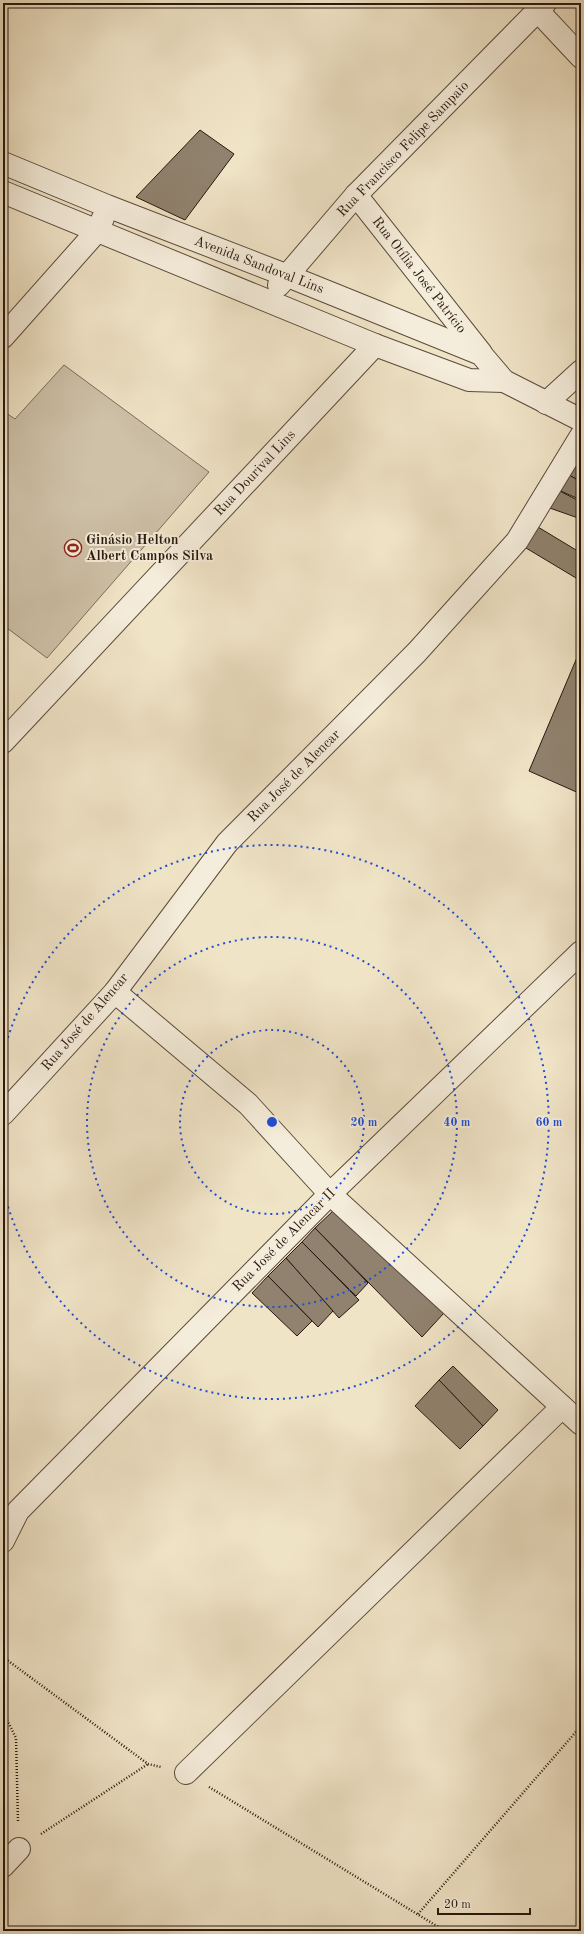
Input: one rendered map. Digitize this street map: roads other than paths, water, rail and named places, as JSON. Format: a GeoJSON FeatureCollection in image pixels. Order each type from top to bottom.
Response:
{"type":"FeatureCollection","features":[{"type":"Feature","properties":{"kind":"street"},"geometry":{"type":"LineString","coordinates":[[541,7],[581,57]]}},
{"type":"Feature","properties":{"kind":"street","name":"Rua Francisco Felipe Sampaio"},"geometry":{"type":"LineString","coordinates":[[266,300],[356,195],[541,7]]}},
{"type":"Feature","properties":{"kind":"street","name":"Avenida Sandoval Lins"},"geometry":{"type":"LineString","coordinates":[[3,162],[107,206],[288,276],[481,354],[504,381],[581,420]]}},
{"type":"Feature","properties":{"kind":"street","name":"Avenida Sandoval Lins"},"geometry":{"type":"LineString","coordinates":[[3,192],[375,345],[469,380],[504,381]]}},
{"type":"Feature","properties":{"kind":"street","name":"Rua Otília José Patrício"},"geometry":{"type":"LineString","coordinates":[[356,195],[481,354]]}},
{"type":"Feature","properties":{"kind":"street"},"geometry":{"type":"LineString","coordinates":[[3,337],[98,230],[107,206]]}},
{"type":"Feature","properties":{"kind":"street","name":"Rua Dourival Lins"},"geometry":{"type":"LineString","coordinates":[[6,734],[375,345]]}},
{"type":"Feature","properties":{"kind":"street"},"geometry":{"type":"LineString","coordinates":[[546,403],[581,371]]}},
{"type":"Feature","properties":{"kind":"street","name":"Rua José de Alencar"},"geometry":{"type":"LineString","coordinates":[[3,1114],[115,992],[227,843],[417,652],[517,541],[581,436]]}},
{"type":"Feature","properties":{"kind":"street","name":"Rua José de Alencar II"},"geometry":{"type":"LineString","coordinates":[[3,1541],[18,1511],[330,1194],[581,952]]}},
{"type":"Feature","properties":{"kind":"street"},"geometry":{"type":"LineString","coordinates":[[115,992],[248,1104],[330,1194],[581,1424]]}},
{"type":"Feature","properties":{"kind":"street"},"geometry":{"type":"LineString","coordinates":[[186,1773],[562,1407]]}},
{"type":"Feature","properties":{"kind":"street"},"geometry":{"type":"LineString","coordinates":[[3,1866],[19,1849]]}},
{"type":"Feature","properties":{"kind":"place","name":"Ginásio Helton Albert Campos Silva"},"geometry":{"type":"Point","coordinates":[73,548]}}]}
